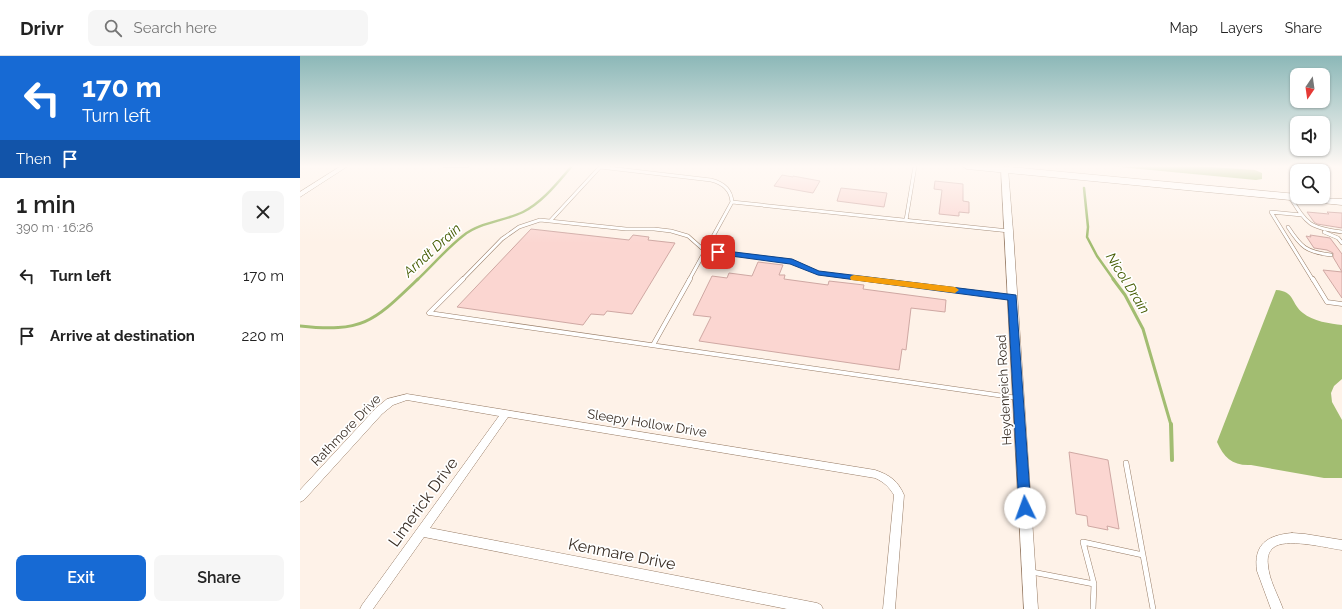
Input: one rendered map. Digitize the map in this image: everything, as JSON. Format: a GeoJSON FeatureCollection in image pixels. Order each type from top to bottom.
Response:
{"type":"FeatureCollection","features":[{"type":"Feature","properties":{"kind":"highway"},"geometry":{"type":"LineString","coordinates":[[1243,192],[1342,202]]}},
{"type":"Feature","properties":{"kind":"street","name":"Heydenreich Road"},"geometry":{"type":"LineString","coordinates":[[1006,192],[1031,609]]}},
{"type":"Feature","properties":{"kind":"street","name":"Sleepy Hollow Drive"},"geometry":{"type":"LineString","coordinates":[[395,400],[401,398],[413,398],[875,474],[887,479],[892,483],[899,495],[900,501],[888,609]]}},
{"type":"Feature","properties":{"kind":"street","name":"Rathmore Drive"},"geometry":{"type":"LineString","coordinates":[[300,497],[379,411],[395,400]]}},
{"type":"Feature","properties":{"kind":"street","name":"Limerick Drive"},"geometry":{"type":"LineString","coordinates":[[366,609],[506,413]]}},
{"type":"Feature","properties":{"kind":"street","name":"Kenmare Drive"},"geometry":{"type":"LineString","coordinates":[[422,531],[810,608]]}},
{"type":"Feature","properties":{"kind":"street"},"geometry":{"type":"LineString","coordinates":[[1277,609],[1262,565],[1263,555],[1266,548],[1272,541],[1281,538],[1293,538],[1342,546]]}},
{"type":"Feature","properties":{"kind":"lane"},"geometry":{"type":"LineString","coordinates":[[551,220],[578,192]]}},
{"type":"Feature","properties":{"kind":"lane"},"geometry":{"type":"LineString","coordinates":[[653,345],[732,202],[732,197],[729,192]]}},
{"type":"Feature","properties":{"kind":"lane"},"geometry":{"type":"LineString","coordinates":[[906,220],[911,192]]}},
{"type":"Feature","properties":{"kind":"lane"},"geometry":{"type":"LineString","coordinates":[[1289,196],[1310,225],[1338,238],[1342,243]]}},
{"type":"Feature","properties":{"kind":"lane"},"geometry":{"type":"LineString","coordinates":[[732,202],[1009,231]]}},
{"type":"Feature","properties":{"kind":"lane"},"geometry":{"type":"LineString","coordinates":[[1302,215],[1271,212],[1327,302],[1342,304]]}},
{"type":"Feature","properties":{"kind":"lane"},"geometry":{"type":"LineString","coordinates":[[1012,297],[818,273],[792,261],[705,250],[688,236],[654,228],[626,229],[551,220],[528,224],[507,234],[429,313],[1018,398]]}},
{"type":"Feature","properties":{"kind":"lane"},"geometry":{"type":"LineString","coordinates":[[1288,227],[1303,248],[1315,253],[1331,255]]}},
{"type":"Feature","properties":{"kind":"lane"},"geometry":{"type":"LineString","coordinates":[[1316,228],[1342,232]]}},
{"type":"Feature","properties":{"kind":"lane"},"geometry":{"type":"LineString","coordinates":[[1126,463],[1153,609]]}},
{"type":"Feature","properties":{"kind":"lane"},"geometry":{"type":"LineString","coordinates":[[1093,609],[1094,584],[1083,542],[1143,555]]}},
{"type":"Feature","properties":{"kind":"lane"},"geometry":{"type":"LineString","coordinates":[[1029,571],[1094,584]]}},
{"type":"Feature","properties":{"kind":"shaded area"},"geometry":{"type":"Polygon","coordinates":[[[1276,290],[1290,295],[1299,309],[1307,316],[1322,322],[1342,325],[1342,379],[1334,386],[1331,393],[1332,402],[1342,420],[1342,478],[1324,478],[1239,464],[1226,457],[1217,442],[1276,290]]]}},
{"type":"Feature","properties":{"kind":"building"},"geometry":{"type":"Polygon","coordinates":[[[840,192],[887,193],[884,207],[837,201],[840,192]]]}},
{"type":"Feature","properties":{"kind":"building"},"geometry":{"type":"Polygon","coordinates":[[[942,192],[963,192],[963,201],[969,202],[969,213],[959,212],[959,216],[939,214],[942,192]]]}},
{"type":"Feature","properties":{"kind":"building"},"geometry":{"type":"Polygon","coordinates":[[[1307,212],[1329,214],[1327,212],[1342,213],[1342,228],[1317,224],[1307,212]]]}},
{"type":"Feature","properties":{"kind":"building"},"geometry":{"type":"Polygon","coordinates":[[[531,229],[629,240],[633,235],[649,237],[648,240],[675,243],[632,314],[607,311],[604,315],[591,314],[583,325],[457,307],[531,229]]]}},
{"type":"Feature","properties":{"kind":"building"},"geometry":{"type":"Polygon","coordinates":[[[1310,235],[1330,238],[1342,254],[1342,272],[1333,257],[1333,253],[1327,250],[1314,248],[1306,236],[1311,237],[1310,235]]]}},
{"type":"Feature","properties":{"kind":"building"},"geometry":{"type":"Polygon","coordinates":[[[758,262],[783,265],[779,275],[785,275],[784,279],[828,285],[829,281],[864,285],[863,289],[946,300],[945,312],[911,308],[906,350],[902,349],[899,370],[699,341],[711,317],[693,315],[712,276],[727,278],[729,273],[752,276],[758,262]]]}},
{"type":"Feature","properties":{"kind":"building"},"geometry":{"type":"Polygon","coordinates":[[[1323,270],[1342,272],[1342,298],[1323,270]]]}},
{"type":"Feature","properties":{"kind":"building"},"geometry":{"type":"Polygon","coordinates":[[[1069,452],[1108,460],[1119,529],[1107,526],[1108,530],[1088,526],[1087,516],[1076,514],[1069,452]]]}},
{"type":"Feature","properties":{"kind":"waterway","name":"Arndt Drain"},"geometry":{"type":"LineString","coordinates":[[418,279],[452,245],[470,231],[485,224],[523,212],[537,203],[549,192]]}},
{"type":"Feature","properties":{"kind":"waterway","name":"Nicol Drain"},"geometry":{"type":"LineString","coordinates":[[1084,192],[1088,227],[1087,237],[1097,256],[1114,280]]}},
{"type":"Feature","properties":{"kind":"waterway","name":"Arndt Drain"},"geometry":{"type":"LineString","coordinates":[[300,326],[339,328],[366,321],[390,305],[418,279]]}},
{"type":"Feature","properties":{"kind":"waterway","name":"Nicol Drain"},"geometry":{"type":"LineString","coordinates":[[1113,279],[1125,295],[1143,329],[1171,425]]}},
{"type":"Feature","properties":{"kind":"waterway","name":"Nicol Drain"},"geometry":{"type":"LineString","coordinates":[[1171,424],[1172,460]]}},
{"type":"Feature","properties":{"kind":"slow traffic"},"geometry":{"type":"LineString","coordinates":[[854,278],[955,290]]}},
{"type":"Feature","properties":{"kind":"route"},"geometry":{"type":"LineString","coordinates":[[718,252],[792,261],[818,273],[1012,297],[1025,508]]}}]}
